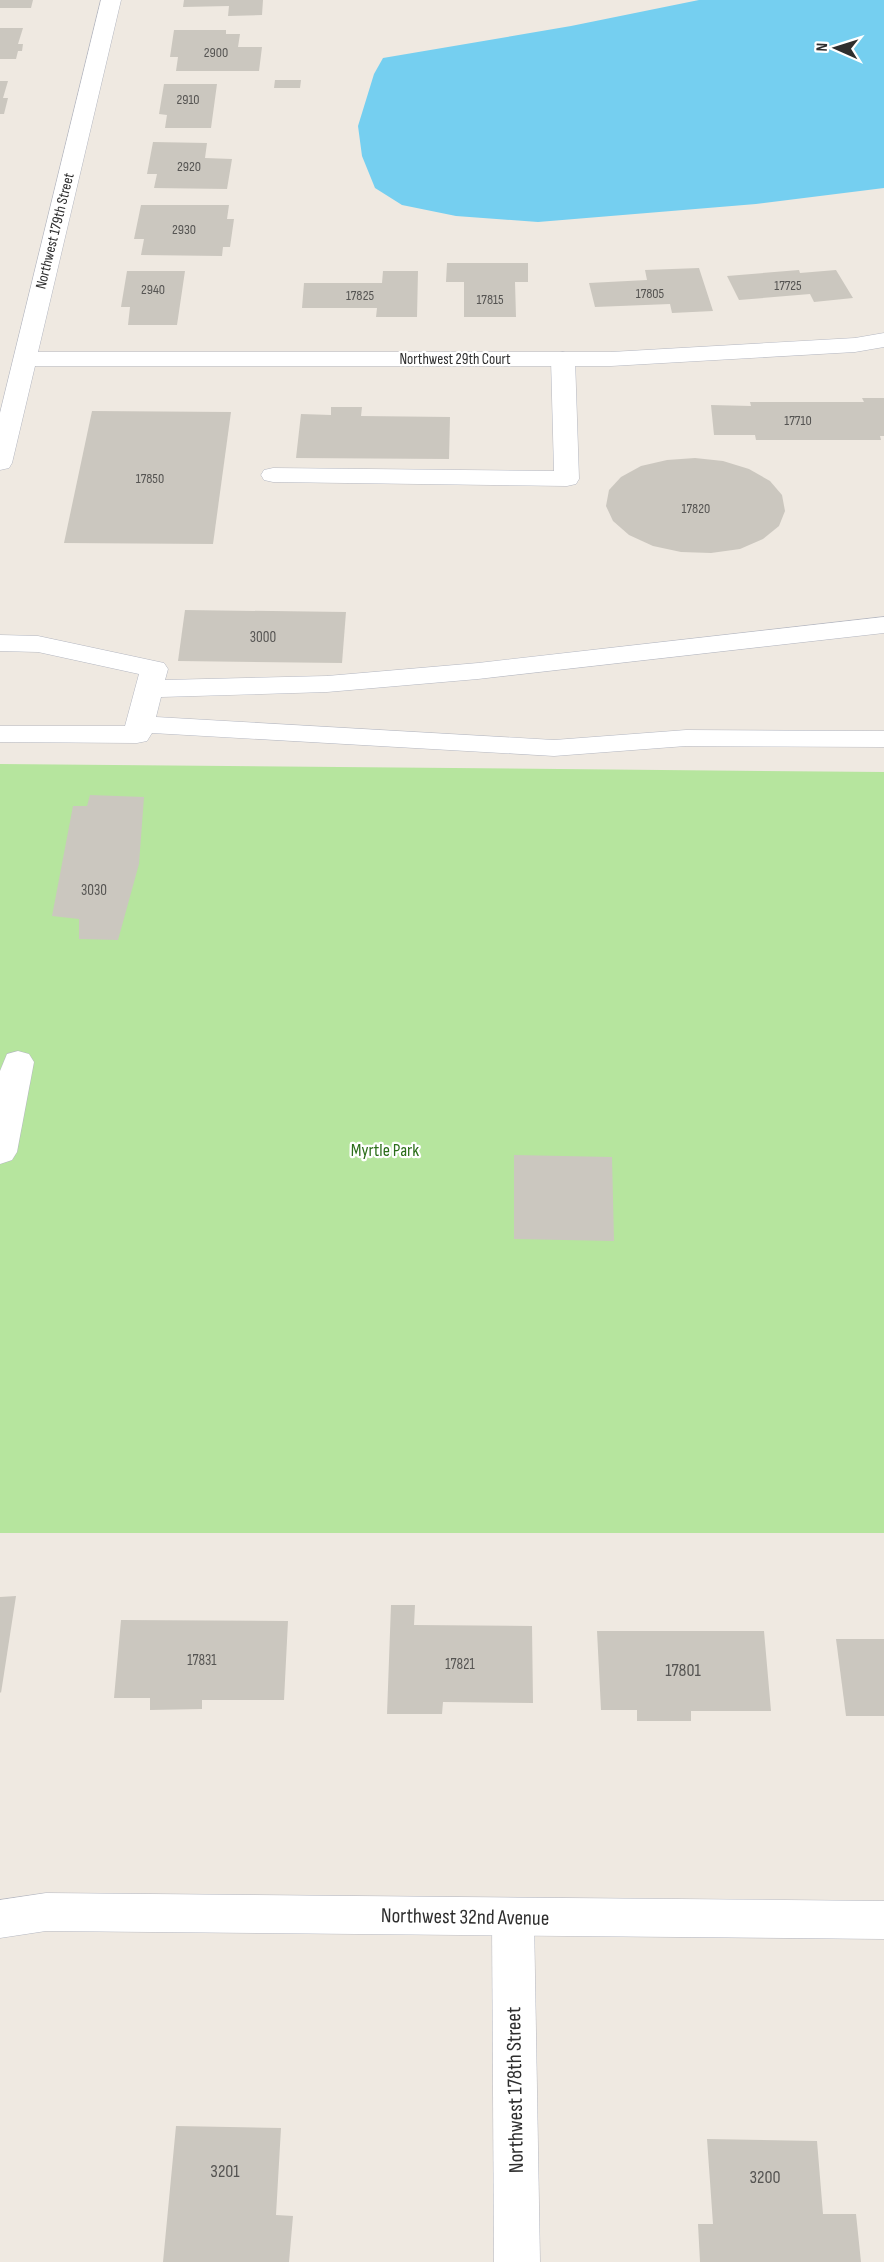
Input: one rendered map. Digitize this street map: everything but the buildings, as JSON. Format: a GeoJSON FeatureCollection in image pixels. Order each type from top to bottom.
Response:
{"type":"FeatureCollection","features":[{"type":"Feature","properties":{"kind":"street","name":"Northwest 179th Street"},"geometry":{"type":"LineString","coordinates":[[0,463],[111,0]]}},
{"type":"Feature","properties":{"kind":"street","name":"Northwest 29th Court"},"geometry":{"type":"LineString","coordinates":[[24,359],[611,359],[855,345],[884,340]]}},
{"type":"Feature","properties":{"kind":"street"},"geometry":{"type":"LineString","coordinates":[[273,475],[567,479],[563,359]]}},
{"type":"Feature","properties":{"kind":"street"},"geometry":{"type":"LineString","coordinates":[[148,689],[327,684],[466,672],[884,625]]}},
{"type":"Feature","properties":{"kind":"street"},"geometry":{"type":"LineString","coordinates":[[0,643],[38,644],[154,669],[136,735],[0,734]]}},
{"type":"Feature","properties":{"kind":"street"},"geometry":{"type":"LineString","coordinates":[[139,723],[554,748],[686,738],[884,739]]}},
{"type":"Feature","properties":{"kind":"street"},"geometry":{"type":"LineString","coordinates":[[0,1152],[18,1062]]}},
{"type":"Feature","properties":{"kind":"street","name":"Northwest 32nd Avenue"},"geometry":{"type":"LineString","coordinates":[[0,1903],[46,1912]]}},
{"type":"Feature","properties":{"kind":"street","name":"Northwest 32nd Avenue"},"geometry":{"type":"LineString","coordinates":[[0,1919],[46,1912],[884,1920]]}},
{"type":"Feature","properties":{"kind":"street","name":"Northwest 178th Street"},"geometry":{"type":"LineString","coordinates":[[513,1918],[517,2262]]}},
{"type":"Feature","properties":{"kind":"green space","name":"Myrtle Park"},"geometry":{"type":"Polygon","coordinates":[[[0,764],[884,772],[884,1533],[0,1533],[0,764]]]}},
{"type":"Feature","properties":{"kind":"water"},"geometry":{"type":"Polygon","coordinates":[[[699,0],[884,0],[884,188],[756,204],[538,222],[456,216],[402,205],[375,188],[362,156],[358,126],[374,74],[383,58],[571,26],[699,0]]]}}]}
